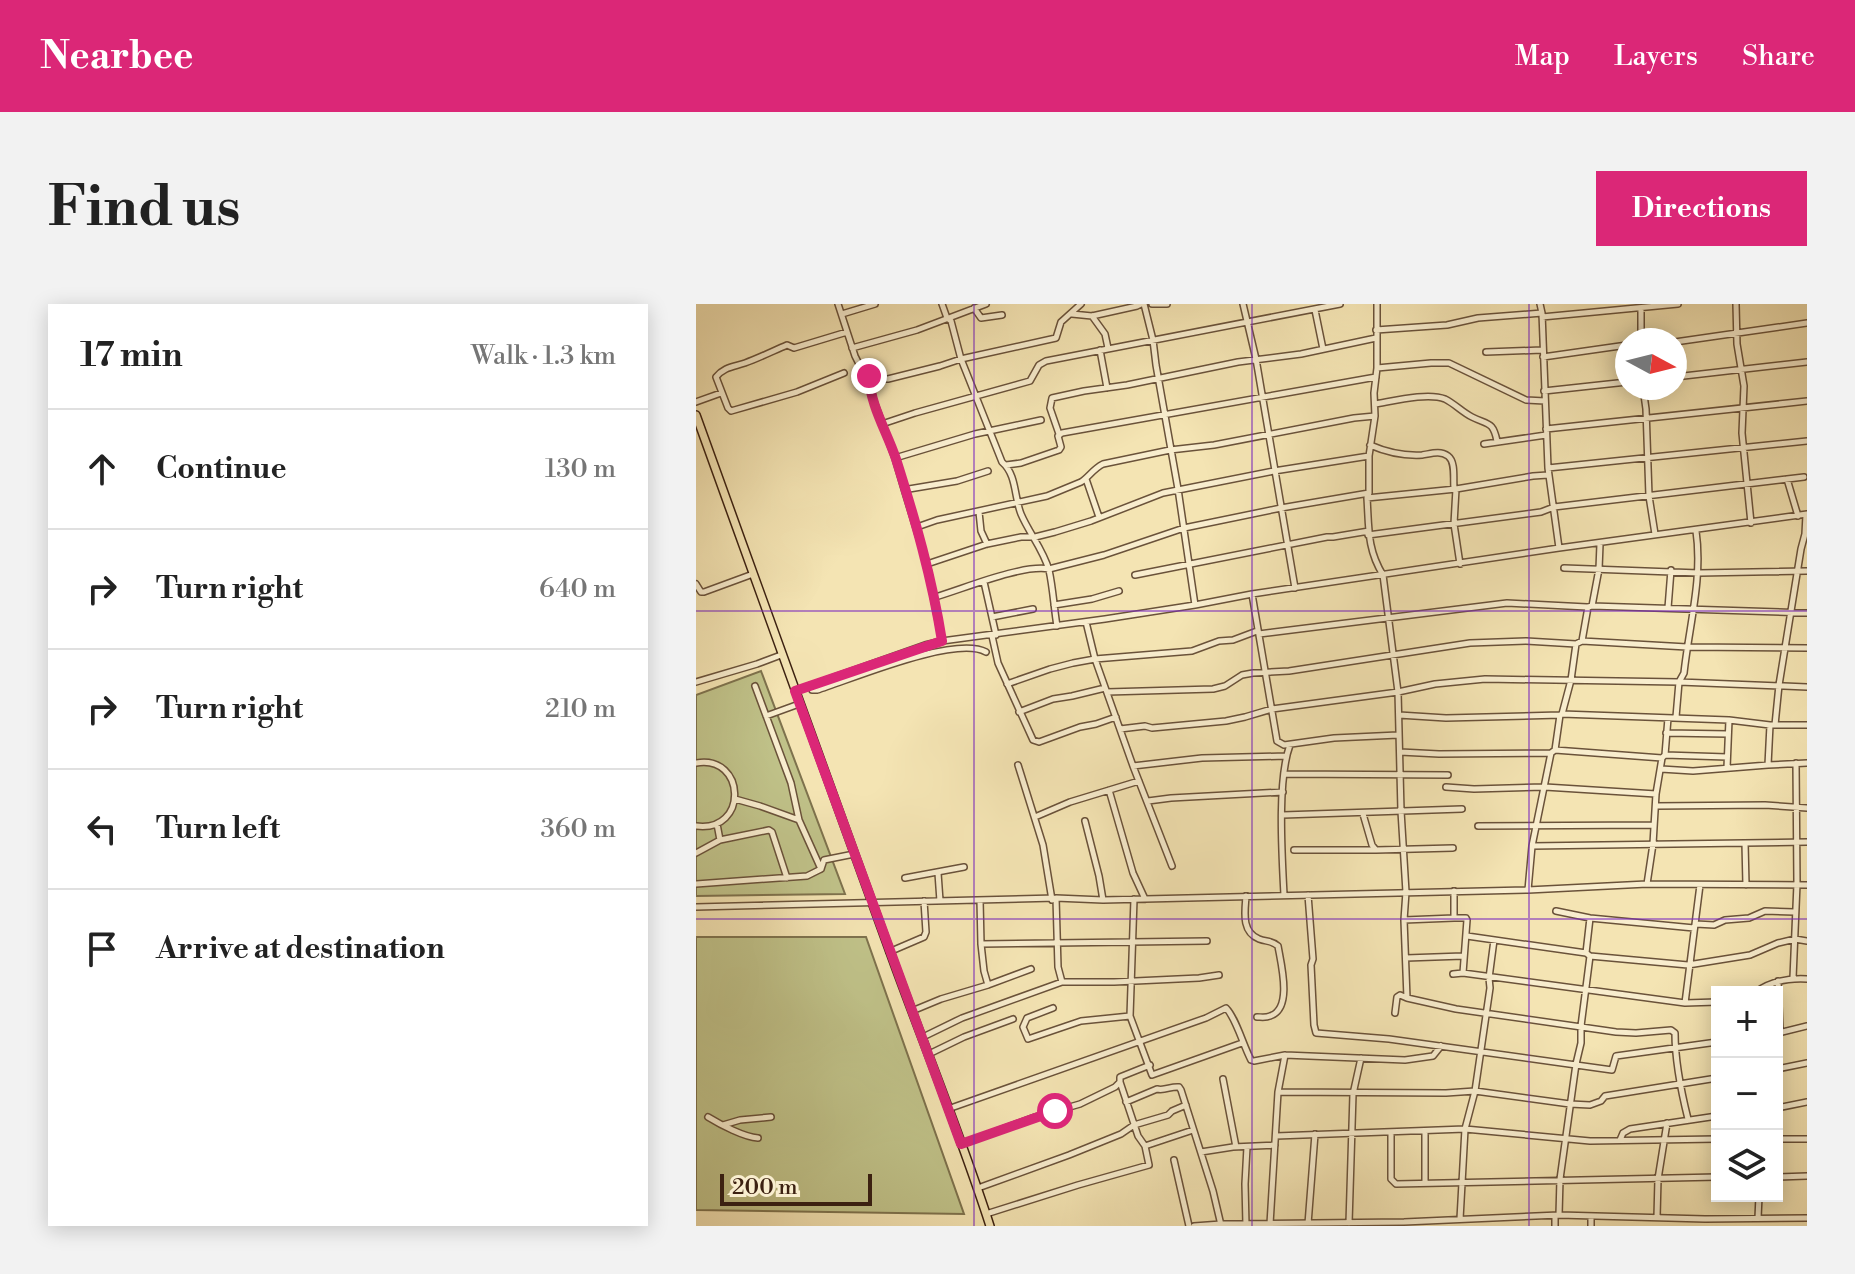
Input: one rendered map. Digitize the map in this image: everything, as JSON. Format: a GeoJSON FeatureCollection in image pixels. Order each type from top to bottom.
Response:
{"type":"FeatureCollection","features":[{"type":"Feature","properties":{"kind":"main road"},"geometry":{"type":"LineString","coordinates":[[696,415],[990,1226]]}},
{"type":"Feature","properties":{"kind":"street"},"geometry":{"type":"LineString","coordinates":[[838,304],[862,370],[880,380],[1056,338],[1061,322],[1081,304]]}},
{"type":"Feature","properties":{"kind":"street"},"geometry":{"type":"LineString","coordinates":[[842,314],[875,304]]}},
{"type":"Feature","properties":{"kind":"street"},"geometry":{"type":"LineString","coordinates":[[942,304],[1002,462],[1013,480],[1021,514],[1049,569],[1057,626]]}},
{"type":"Feature","properties":{"kind":"street"},"geometry":{"type":"LineString","coordinates":[[852,348],[917,330],[986,304]]}},
{"type":"Feature","properties":{"kind":"street"},"geometry":{"type":"LineString","coordinates":[[1071,314],[1092,316],[1142,304],[1153,340],[1195,605]]}},
{"type":"Feature","properties":{"kind":"street"},"geometry":{"type":"LineString","coordinates":[[1152,304],[1167,304]]}},
{"type":"Feature","properties":{"kind":"street"},"geometry":{"type":"LineString","coordinates":[[1243,304],[1256,359],[1295,588]]}},
{"type":"Feature","properties":{"kind":"street"},"geometry":{"type":"LineString","coordinates":[[882,424],[1030,381],[1039,365],[1046,361],[1340,304]]}},
{"type":"Feature","properties":{"kind":"street"},"geometry":{"type":"LineString","coordinates":[[1377,304],[1377,368],[1369,456],[1368,533],[1374,560],[1383,575],[1398,692],[1407,998]]}},
{"type":"Feature","properties":{"kind":"street"},"geometry":{"type":"LineString","coordinates":[[1540,304],[1548,471],[1559,548]]}},
{"type":"Feature","properties":{"kind":"street"},"geometry":{"type":"LineString","coordinates":[[1376,330],[1457,324],[1478,318],[1678,304]]}},
{"type":"Feature","properties":{"kind":"street"},"geometry":{"type":"LineString","coordinates":[[1736,304],[1751,523]]}},
{"type":"Feature","properties":{"kind":"street"},"geometry":{"type":"LineString","coordinates":[[974,308],[981,318],[1002,315]]}},
{"type":"Feature","properties":{"kind":"street"},"geometry":{"type":"LineString","coordinates":[[1641,308],[1641,328]]}},
{"type":"Feature","properties":{"kind":"street"},"geometry":{"type":"LineString","coordinates":[[1315,310],[1323,349]]}},
{"type":"Feature","properties":{"kind":"street"},"geometry":{"type":"LineString","coordinates":[[1092,316],[1105,334],[1108,348]]}},
{"type":"Feature","properties":{"kind":"street"},"geometry":{"type":"LineString","coordinates":[[1687,340],[1807,323]]}},
{"type":"Feature","properties":{"kind":"street"},"geometry":{"type":"LineString","coordinates":[[844,373],[797,392],[731,411],[716,377],[727,368],[787,345],[794,348],[847,332]]}},
{"type":"Feature","properties":{"kind":"street"},"geometry":{"type":"LineString","coordinates":[[1006,465],[1059,450],[1059,434],[1050,408],[1052,398],[1376,338]]}},
{"type":"Feature","properties":{"kind":"street"},"geometry":{"type":"LineString","coordinates":[[1543,357],[1615,347]]}},
{"type":"Feature","properties":{"kind":"street"},"geometry":{"type":"LineString","coordinates":[[1100,350],[1107,388]]}},
{"type":"Feature","properties":{"kind":"street"},"geometry":{"type":"LineString","coordinates":[[1486,352],[1542,350]]}},
{"type":"Feature","properties":{"kind":"street"},"geometry":{"type":"LineString","coordinates":[[1687,376],[1807,362]]}},
{"type":"Feature","properties":{"kind":"street"},"geometry":{"type":"LineString","coordinates":[[1377,368],[1449,363],[1526,400],[1545,401]]}},
{"type":"Feature","properties":{"kind":"street"},"geometry":{"type":"LineString","coordinates":[[869,376],[873,399],[917,527],[935,597],[942,641]]}},
{"type":"Feature","properties":{"kind":"street"},"geometry":{"type":"LineString","coordinates":[[1059,434],[1376,377]]}},
{"type":"Feature","properties":{"kind":"street"},"geometry":{"type":"LineString","coordinates":[[1544,391],[1615,383]]}},
{"type":"Feature","properties":{"kind":"street"},"geometry":{"type":"LineString","coordinates":[[696,402],[722,393]]}},
{"type":"Feature","properties":{"kind":"street"},"geometry":{"type":"LineString","coordinates":[[1375,404],[1418,397],[1444,399],[1470,416],[1490,424],[1497,441]]}},
{"type":"Feature","properties":{"kind":"street"},"geometry":{"type":"LineString","coordinates":[[1644,400],[1649,496],[1655,535]]}},
{"type":"Feature","properties":{"kind":"street"},"geometry":{"type":"LineString","coordinates":[[1484,444],[1646,418],[1807,401]]}},
{"type":"Feature","properties":{"kind":"street"},"geometry":{"type":"LineString","coordinates":[[917,527],[1047,496],[1086,479],[1103,464],[1375,416]]}},
{"type":"Feature","properties":{"kind":"street"},"geometry":{"type":"LineString","coordinates":[[895,458],[1041,420]]}},
{"type":"Feature","properties":{"kind":"street"},"geometry":{"type":"LineString","coordinates":[[935,597],[1029,570],[1049,569],[1104,555],[1184,528],[1281,508],[1368,495],[1455,489],[1548,471],[1647,457],[1807,441]]}},
{"type":"Feature","properties":{"kind":"street"},"geometry":{"type":"LineString","coordinates":[[1370,445],[1407,455],[1438,452],[1448,456],[1452,463],[1455,489],[1454,524],[1460,564]]}},
{"type":"Feature","properties":{"kind":"street"},"geometry":{"type":"LineString","coordinates":[[927,564],[987,544],[1035,537],[1178,489],[1369,456]]}},
{"type":"Feature","properties":{"kind":"street"},"geometry":{"type":"LineString","coordinates":[[905,492],[988,471]]}},
{"type":"Feature","properties":{"kind":"street"},"geometry":{"type":"LineString","coordinates":[[1135,575],[1316,539],[1454,524],[1541,512],[1554,507],[1804,477]]}},
{"type":"Feature","properties":{"kind":"street"},"geometry":{"type":"LineString","coordinates":[[1086,479],[1099,517]]}},
{"type":"Feature","properties":{"kind":"street"},"geometry":{"type":"LineString","coordinates":[[1787,479],[1798,516]]}},
{"type":"Feature","properties":{"kind":"street"},"geometry":{"type":"LineString","coordinates":[[979,512],[981,531],[987,544]]}},
{"type":"Feature","properties":{"kind":"street"},"geometry":{"type":"LineString","coordinates":[[795,691],[942,641],[1086,622],[1559,548],[1806,515],[1806,534],[1772,725],[1768,765]]}},
{"type":"Feature","properties":{"kind":"street"},"geometry":{"type":"LineString","coordinates":[[1647,884],[1666,733],[1684,673],[1699,573],[1696,531]]}},
{"type":"Feature","properties":{"kind":"street"},"geometry":{"type":"LineString","coordinates":[[1528,890],[1532,846],[1561,714],[1599,569],[1600,544]]}},
{"type":"Feature","properties":{"kind":"street"},"geometry":{"type":"LineString","coordinates":[[1564,568],[1699,573],[1807,571]]}},
{"type":"Feature","properties":{"kind":"street"},"geometry":{"type":"LineString","coordinates":[[1668,608],[1671,570]]}},
{"type":"Feature","properties":{"kind":"street"},"geometry":{"type":"LineString","coordinates":[[696,584],[704,592],[753,574]]}},
{"type":"Feature","properties":{"kind":"street"},"geometry":{"type":"LineString","coordinates":[[984,582],[998,663],[1033,740],[1039,742],[1116,717]]}},
{"type":"Feature","properties":{"kind":"street"},"geometry":{"type":"LineString","coordinates":[[1054,605],[1119,591]]}},
{"type":"Feature","properties":{"kind":"street"},"geometry":{"type":"LineString","coordinates":[[1252,594],[1277,741],[1290,745],[1334,738],[1398,735]]}},
{"type":"Feature","properties":{"kind":"street"},"geometry":{"type":"LineString","coordinates":[[1007,684],[1050,669],[1095,659],[1192,651],[1258,632],[1507,603],[1807,613]]}},
{"type":"Feature","properties":{"kind":"street"},"geometry":{"type":"LineString","coordinates":[[992,617],[1033,609]]}},
{"type":"Feature","properties":{"kind":"street"},"geometry":{"type":"LineString","coordinates":[[1086,622],[1095,659],[1172,866]]}},
{"type":"Feature","properties":{"kind":"street"},"geometry":{"type":"LineString","coordinates":[[1019,712],[1053,699],[1106,690],[1213,689],[1225,686],[1242,675],[1289,671],[1483,642],[1807,648]]}},
{"type":"Feature","properties":{"kind":"street"},"geometry":{"type":"LineString","coordinates":[[811,685],[812,690],[817,690],[899,662],[948,650],[972,648],[986,652]]}},
{"type":"Feature","properties":{"kind":"street"},"geometry":{"type":"LineString","coordinates":[[696,682],[781,655]]}},
{"type":"Feature","properties":{"kind":"street"},"geometry":{"type":"LineString","coordinates":[[1120,729],[1226,721],[1272,709],[1485,679],[1807,687]]}},
{"type":"Feature","properties":{"kind":"street"},"geometry":{"type":"LineString","coordinates":[[755,686],[791,783],[799,820],[821,869]]}},
{"type":"Feature","properties":{"kind":"street"},"geometry":{"type":"LineString","coordinates":[[766,716],[799,704]]}},
{"type":"Feature","properties":{"kind":"street"},"geometry":{"type":"LineString","coordinates":[[1399,715],[1446,718],[1561,714],[1807,725]]}},
{"type":"Feature","properties":{"kind":"street"},"geometry":{"type":"LineString","coordinates":[[1727,768],[1729,720]]}},
{"type":"Feature","properties":{"kind":"street"},"geometry":{"type":"LineString","coordinates":[[1666,733],[1728,734]]}},
{"type":"Feature","properties":{"kind":"street"},"geometry":{"type":"LineString","coordinates":[[1284,895],[1283,792],[1290,745]]}},
{"type":"Feature","properties":{"kind":"street"},"geometry":{"type":"LineString","coordinates":[[1400,752],[1727,757]]}},
{"type":"Feature","properties":{"kind":"street"},"geometry":{"type":"LineString","coordinates":[[1133,766],[1188,759],[1286,756]]}},
{"type":"Feature","properties":{"kind":"street"},"geometry":{"type":"LineString","coordinates":[[696,763],[714,764],[724,769],[735,788],[732,810],[725,818],[717,824],[696,826]]}},
{"type":"Feature","properties":{"kind":"street"},"geometry":{"type":"LineString","coordinates":[[1793,978],[1797,884],[1796,763]]}},
{"type":"Feature","properties":{"kind":"street"},"geometry":{"type":"LineString","coordinates":[[1661,769],[1693,771],[1807,763]]}},
{"type":"Feature","properties":{"kind":"street"},"geometry":{"type":"LineString","coordinates":[[1018,765],[1043,845],[1054,899],[1058,967],[1062,982]]}},
{"type":"Feature","properties":{"kind":"street"},"geometry":{"type":"LineString","coordinates":[[1285,774],[1448,775]]}},
{"type":"Feature","properties":{"kind":"street"},"geometry":{"type":"LineString","coordinates":[[1035,817],[1070,802],[1139,781]]}},
{"type":"Feature","properties":{"kind":"street"},"geometry":{"type":"LineString","coordinates":[[1797,783],[1807,785]]}},
{"type":"Feature","properties":{"kind":"street"},"geometry":{"type":"LineString","coordinates":[[1446,787],[1545,787],[1656,794]]}},
{"type":"Feature","properties":{"kind":"street"},"geometry":{"type":"LineString","coordinates":[[1109,790],[1133,873],[1145,899]]}},
{"type":"Feature","properties":{"kind":"street"},"geometry":{"type":"LineString","coordinates":[[1148,801],[1283,792]]}},
{"type":"Feature","properties":{"kind":"street"},"geometry":{"type":"LineString","coordinates":[[735,799],[799,820]]}},
{"type":"Feature","properties":{"kind":"street"},"geometry":{"type":"LineString","coordinates":[[1656,806],[1765,805],[1807,808]]}},
{"type":"Feature","properties":{"kind":"street"},"geometry":{"type":"LineString","coordinates":[[1283,815],[1462,809]]}},
{"type":"Feature","properties":{"kind":"street"},"geometry":{"type":"LineString","coordinates":[[1363,814],[1376,850]]}},
{"type":"Feature","properties":{"kind":"street"},"geometry":{"type":"LineString","coordinates":[[1085,821],[1103,900]]}},
{"type":"Feature","properties":{"kind":"street"},"geometry":{"type":"LineString","coordinates":[[717,824],[720,840]]}},
{"type":"Feature","properties":{"kind":"street"},"geometry":{"type":"LineString","coordinates":[[1478,826],[1654,825]]}},
{"type":"Feature","properties":{"kind":"street"},"geometry":{"type":"LineString","coordinates":[[696,853],[720,840],[770,831],[787,878]]}},
{"type":"Feature","properties":{"kind":"street"},"geometry":{"type":"LineString","coordinates":[[1532,846],[1807,842]]}},
{"type":"Feature","properties":{"kind":"street"},"geometry":{"type":"LineString","coordinates":[[1745,843],[1746,885]]}},
{"type":"Feature","properties":{"kind":"street"},"geometry":{"type":"LineString","coordinates":[[1294,850],[1453,848]]}},
{"type":"Feature","properties":{"kind":"street"},"geometry":{"type":"LineString","coordinates":[[696,884],[807,876],[821,869],[824,860],[855,854]]}},
{"type":"Feature","properties":{"kind":"street"},"geometry":{"type":"LineString","coordinates":[[905,878],[964,867]]}},
{"type":"Feature","properties":{"kind":"street"},"geometry":{"type":"LineString","coordinates":[[938,873],[940,901]]}},
{"type":"Feature","properties":{"kind":"street"},"geometry":{"type":"LineString","coordinates":[[696,907],[1528,890],[1647,884],[1807,885]]}},
{"type":"Feature","properties":{"kind":"street"},"geometry":{"type":"LineString","coordinates":[[1685,1003],[1700,885]]}},
{"type":"Feature","properties":{"kind":"street"},"geometry":{"type":"LineString","coordinates":[[1454,891],[1454,918]]}},
{"type":"Feature","properties":{"kind":"street"},"geometry":{"type":"LineString","coordinates":[[1308,894],[1316,1033],[1374,1037],[1612,1070],[1616,1056],[1711,1043]]}},
{"type":"Feature","properties":{"kind":"street"},"geometry":{"type":"LineString","coordinates":[[1246,896],[1246,926],[1251,934],[1273,941],[1278,946],[1285,999],[1282,1008],[1271,1016],[1257,1017]]}},
{"type":"Feature","properties":{"kind":"street"},"geometry":{"type":"LineString","coordinates":[[1134,899],[1130,1016],[1157,1089]]}},
{"type":"Feature","properties":{"kind":"street"},"geometry":{"type":"LineString","coordinates":[[980,900],[981,944],[988,985]]}},
{"type":"Feature","properties":{"kind":"street"},"geometry":{"type":"LineString","coordinates":[[889,952],[924,937],[924,901]]}},
{"type":"Feature","properties":{"kind":"street"},"geometry":{"type":"LineString","coordinates":[[1556,911],[1590,918],[1695,926],[1749,918],[1765,911],[1794,912]]}},
{"type":"Feature","properties":{"kind":"street"},"geometry":{"type":"LineString","coordinates":[[1404,920],[1467,918],[1463,973]]}},
{"type":"Feature","properties":{"kind":"street"},"geometry":{"type":"LineString","coordinates":[[1555,1226],[1581,1043],[1590,918]]}},
{"type":"Feature","properties":{"kind":"street"},"geometry":{"type":"LineString","coordinates":[[1467,936],[1688,965],[1750,955],[1795,939],[1807,941]]}},
{"type":"Feature","properties":{"kind":"street"},"geometry":{"type":"LineString","coordinates":[[1460,1219],[1465,1129],[1481,1053],[1494,940]]}},
{"type":"Feature","properties":{"kind":"street"},"geometry":{"type":"LineString","coordinates":[[981,944],[1207,941]]}},
{"type":"Feature","properties":{"kind":"street"},"geometry":{"type":"LineString","coordinates":[[1406,958],[1463,956]]}},
{"type":"Feature","properties":{"kind":"street"},"geometry":{"type":"LineString","coordinates":[[912,1011],[1031,969]]}},
{"type":"Feature","properties":{"kind":"street"},"geometry":{"type":"LineString","coordinates":[[1453,974],[1685,1003],[1711,1002]]}},
{"type":"Feature","properties":{"kind":"street"},"geometry":{"type":"LineString","coordinates":[[923,1037],[962,1018],[1062,982],[1219,975]]}},
{"type":"Feature","properties":{"kind":"street"},"geometry":{"type":"LineString","coordinates":[[1765,986],[1793,978],[1807,979]]}},
{"type":"Feature","properties":{"kind":"street"},"geometry":{"type":"LineString","coordinates":[[1778,981],[1778,986]]}},
{"type":"Feature","properties":{"kind":"street"},"geometry":{"type":"LineString","coordinates":[[1395,1013],[1400,995],[1456,1009],[1581,1026],[1636,1033],[1671,1030],[1675,1033],[1680,1083],[1688,1119]]}},
{"type":"Feature","properties":{"kind":"street"},"geometry":{"type":"LineString","coordinates":[[1053,1008],[1027,1018],[1023,1027],[1028,1039],[1081,1021],[1130,1016]]}},
{"type":"Feature","properties":{"kind":"street"},"geometry":{"type":"LineString","coordinates":[[948,1109],[1206,1018],[1226,1008],[1252,1061],[1285,1055],[1405,1060],[1433,1056],[1441,1046]]}},
{"type":"Feature","properties":{"kind":"street"},"geometry":{"type":"LineString","coordinates":[[929,1054],[1013,1019]]}},
{"type":"Feature","properties":{"kind":"street"},"geometry":{"type":"LineString","coordinates":[[1783,1033],[1807,1026]]}},
{"type":"Feature","properties":{"kind":"street"},"geometry":{"type":"LineString","coordinates":[[1152,1075],[1242,1043]]}},
{"type":"Feature","properties":{"kind":"street"},"geometry":{"type":"LineString","coordinates":[[1270,1224],[1278,1092],[1285,1055]]}},
{"type":"Feature","properties":{"kind":"street"},"geometry":{"type":"LineString","coordinates":[[1349,1223],[1353,1094],[1361,1058]]}},
{"type":"Feature","properties":{"kind":"street"},"geometry":{"type":"LineString","coordinates":[[1783,1068],[1807,1063]]}},
{"type":"Feature","properties":{"kind":"street"},"geometry":{"type":"LineString","coordinates":[[986,1214],[1147,1167],[1145,1146],[1134,1125],[1120,1077],[1150,1065]]}},
{"type":"Feature","properties":{"kind":"street"},"geometry":{"type":"LineString","coordinates":[[1223,1079],[1236,1147]]}},
{"type":"Feature","properties":{"kind":"street"},"geometry":{"type":"LineString","coordinates":[[1278,1092],[1475,1091],[1590,1105],[1605,1096],[1711,1079]]}},
{"type":"Feature","properties":{"kind":"street"},"geometry":{"type":"LineString","coordinates":[[961,1144],[1080,1104],[1120,1082]]}},
{"type":"Feature","properties":{"kind":"street"},"geometry":{"type":"LineString","coordinates":[[1126,1102],[1157,1089],[1179,1087],[1221,1225]]}},
{"type":"Feature","properties":{"kind":"street"},"geometry":{"type":"LineString","coordinates":[[1783,1107],[1807,1102]]}},
{"type":"Feature","properties":{"kind":"street"},"geometry":{"type":"LineString","coordinates":[[978,1188],[1069,1155],[1186,1105]]}},
{"type":"Feature","properties":{"kind":"street"},"geometry":{"type":"LineString","coordinates":[[708,1117],[722,1126],[758,1138]]}},
{"type":"Feature","properties":{"kind":"street"},"geometry":{"type":"LineString","coordinates":[[722,1126],[740,1120],[771,1117]]}},
{"type":"Feature","properties":{"kind":"street"},"geometry":{"type":"LineString","coordinates":[[1620,1140],[1623,1133],[1630,1129],[1711,1117]]}},
{"type":"Feature","properties":{"kind":"street"},"geometry":{"type":"LineString","coordinates":[[1657,1218],[1658,1179],[1667,1123]]}},
{"type":"Feature","properties":{"kind":"street"},"geometry":{"type":"LineString","coordinates":[[1276,1136],[1465,1129],[1565,1139],[1711,1139]]}},
{"type":"Feature","properties":{"kind":"street"},"geometry":{"type":"LineString","coordinates":[[1145,1146],[1193,1130]]}},
{"type":"Feature","properties":{"kind":"street"},"geometry":{"type":"LineString","coordinates":[[1425,1131],[1425,1182]]}},
{"type":"Feature","properties":{"kind":"street"},"geometry":{"type":"LineString","coordinates":[[1391,1133],[1391,1179],[1396,1184],[1711,1177]]}},
{"type":"Feature","properties":{"kind":"street"},"geometry":{"type":"LineString","coordinates":[[1308,1224],[1315,1134]]}},
{"type":"Feature","properties":{"kind":"street"},"geometry":{"type":"LineString","coordinates":[[1783,1139],[1807,1139]]}},
{"type":"Feature","properties":{"kind":"street"},"geometry":{"type":"LineString","coordinates":[[1200,1152],[1275,1145]]}},
{"type":"Feature","properties":{"kind":"street"},"geometry":{"type":"LineString","coordinates":[[1246,1225],[1247,1147]]}},
{"type":"Feature","properties":{"kind":"street"},"geometry":{"type":"LineString","coordinates":[[1174,1160],[1192,1226],[1404,1224],[1460,1219],[1479,1222],[1557,1216],[1630,1216],[1706,1222],[1807,1218]]}},
{"type":"Feature","properties":{"kind":"street"},"geometry":{"type":"LineString","coordinates":[[1783,1177],[1807,1176]]}},
{"type":"Feature","properties":{"kind":"street"},"geometry":{"type":"LineString","coordinates":[[1758,1218],[1759,1202]]}},
{"type":"Feature","properties":{"kind":"street"},"geometry":{"type":"LineString","coordinates":[[1591,1216],[1591,1226]]}},
{"type":"Feature","properties":{"kind":"street"},"geometry":{"type":"LineString","coordinates":[[1630,1216],[1630,1226]]}},
{"type":"Feature","properties":{"kind":"street"},"geometry":{"type":"LineString","coordinates":[[1518,1218],[1518,1226]]}},
{"type":"Feature","properties":{"kind":"street"},"geometry":{"type":"LineString","coordinates":[[1669,1218],[1669,1226]]}},
{"type":"Feature","properties":{"kind":"green space"},"geometry":{"type":"Polygon","coordinates":[[[761,671],[845,894],[696,896],[696,695],[761,671]]]}},
{"type":"Feature","properties":{"kind":"green space"},"geometry":{"type":"Polygon","coordinates":[[[696,937],[866,937],[964,1214],[696,1210],[696,937]]]}},
{"type":"Feature","properties":{"kind":"route"},"geometry":{"type":"LineString","coordinates":[[869,376],[873,399],[917,527],[935,597],[942,641],[795,691],[961,1144],[1055,1111]]}}]}
